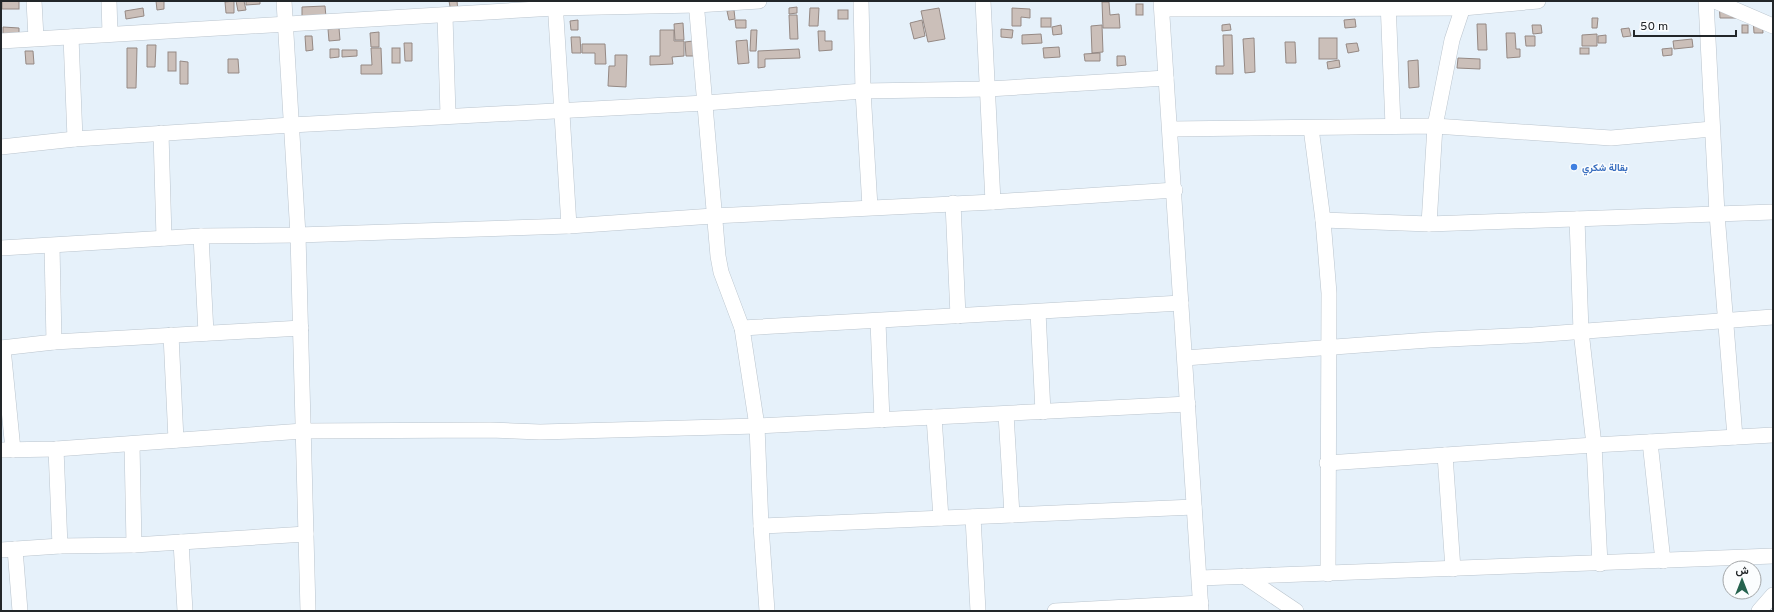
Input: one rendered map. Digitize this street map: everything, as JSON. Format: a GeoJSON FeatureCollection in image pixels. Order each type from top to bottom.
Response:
{"type":"FeatureCollection","features":[{"type":"Feature","properties":{"kind":"street"},"geometry":{"type":"LineString","coordinates":[[34,1],[36,38]]}},
{"type":"Feature","properties":{"kind":"street"},"geometry":{"type":"LineString","coordinates":[[109,1],[110,34]]}},
{"type":"Feature","properties":{"kind":"street"},"geometry":{"type":"LineString","coordinates":[[284,1],[298,235],[308,611]]}},
{"type":"Feature","properties":{"kind":"street"},"geometry":{"type":"LineString","coordinates":[[1,41],[369,18],[445,16],[555,5],[759,1]]}},
{"type":"Feature","properties":{"kind":"street"},"geometry":{"type":"LineString","coordinates":[[861,1],[863,91],[870,207]]}},
{"type":"Feature","properties":{"kind":"street"},"geometry":{"type":"LineString","coordinates":[[983,1],[993,202]]}},
{"type":"Feature","properties":{"kind":"street"},"geometry":{"type":"LineString","coordinates":[[1055,611],[1201,607],[1162,5],[1464,4],[1538,1]]}},
{"type":"Feature","properties":{"kind":"street"},"geometry":{"type":"LineString","coordinates":[[1706,1],[1717,214],[1727,320],[1735,437]]}},
{"type":"Feature","properties":{"kind":"street"},"geometry":{"type":"LineString","coordinates":[[1715,1],[1773,26]]}},
{"type":"Feature","properties":{"kind":"street"},"geometry":{"type":"LineString","coordinates":[[697,3],[713,216],[721,272],[742,328],[757,426],[761,526],[768,611]]}},
{"type":"Feature","properties":{"kind":"street"},"geometry":{"type":"LineString","coordinates":[[1388,4],[1393,126]]}},
{"type":"Feature","properties":{"kind":"street"},"geometry":{"type":"LineString","coordinates":[[1429,224],[1435,126],[1452,40],[1464,4]]}},
{"type":"Feature","properties":{"kind":"street"},"geometry":{"type":"LineString","coordinates":[[555,5],[560,110],[569,226]]}},
{"type":"Feature","properties":{"kind":"street"},"geometry":{"type":"LineString","coordinates":[[445,16],[448,115]]}},
{"type":"Feature","properties":{"kind":"street"},"geometry":{"type":"LineString","coordinates":[[71,37],[75,139]]}},
{"type":"Feature","properties":{"kind":"street"},"geometry":{"type":"LineString","coordinates":[[1,147],[75,139],[448,115],[705,103],[863,91],[988,89],[1166,78]]}},
{"type":"Feature","properties":{"kind":"street"},"geometry":{"type":"LineString","coordinates":[[1171,129],[1435,126],[1611,138],[1712,129]]}},
{"type":"Feature","properties":{"kind":"street"},"geometry":{"type":"LineString","coordinates":[[1311,128],[1323,220],[1329,293],[1327,463],[1328,574]]}},
{"type":"Feature","properties":{"kind":"street"},"geometry":{"type":"LineString","coordinates":[[160,133],[164,238]]}},
{"type":"Feature","properties":{"kind":"street"},"geometry":{"type":"LineString","coordinates":[[1,248],[201,236],[298,235],[569,226],[713,216],[993,202],[1175,190]]}},
{"type":"Feature","properties":{"kind":"street"},"geometry":{"type":"LineString","coordinates":[[953,203],[958,316]]}},
{"type":"Feature","properties":{"kind":"street"},"geometry":{"type":"LineString","coordinates":[[1323,220],[1429,224],[1773,212]]}},
{"type":"Feature","properties":{"kind":"street"},"geometry":{"type":"LineString","coordinates":[[1576,219],[1581,331],[1594,445],[1600,564]]}},
{"type":"Feature","properties":{"kind":"street"},"geometry":{"type":"LineString","coordinates":[[201,236],[206,333]]}},
{"type":"Feature","properties":{"kind":"street"},"geometry":{"type":"LineString","coordinates":[[52,246],[54,342]]}},
{"type":"Feature","properties":{"kind":"street"},"geometry":{"type":"LineString","coordinates":[[742,328],[878,322],[1181,303]]}},
{"type":"Feature","properties":{"kind":"street"},"geometry":{"type":"LineString","coordinates":[[1038,312],[1044,412]]}},
{"type":"Feature","properties":{"kind":"street"},"geometry":{"type":"LineString","coordinates":[[1185,358],[1773,317]]}},
{"type":"Feature","properties":{"kind":"street"},"geometry":{"type":"LineString","coordinates":[[878,322],[882,420]]}},
{"type":"Feature","properties":{"kind":"street"},"geometry":{"type":"LineString","coordinates":[[301,328],[54,342],[2,348],[7,450],[56,449],[303,431],[490,430],[540,432],[757,426],[1188,404]]}},
{"type":"Feature","properties":{"kind":"street"},"geometry":{"type":"LineString","coordinates":[[171,335],[176,440]]}},
{"type":"Feature","properties":{"kind":"street"},"geometry":{"type":"LineString","coordinates":[[1006,414],[1012,515]]}},
{"type":"Feature","properties":{"kind":"street"},"geometry":{"type":"LineString","coordinates":[[934,417],[941,518]]}},
{"type":"Feature","properties":{"kind":"street"},"geometry":{"type":"LineString","coordinates":[[1327,463],[1594,445],[1773,435]]}},
{"type":"Feature","properties":{"kind":"street"},"geometry":{"type":"LineString","coordinates":[[1650,442],[1663,561]]}},
{"type":"Feature","properties":{"kind":"street"},"geometry":{"type":"LineString","coordinates":[[132,444],[134,545]]}},
{"type":"Feature","properties":{"kind":"street"},"geometry":{"type":"LineString","coordinates":[[56,449],[60,546]]}},
{"type":"Feature","properties":{"kind":"street"},"geometry":{"type":"LineString","coordinates":[[1445,455],[1453,569]]}},
{"type":"Feature","properties":{"kind":"street"},"geometry":{"type":"LineString","coordinates":[[761,526],[1194,507]]}},
{"type":"Feature","properties":{"kind":"street"},"geometry":{"type":"LineString","coordinates":[[973,517],[978,611]]}},
{"type":"Feature","properties":{"kind":"street"},"geometry":{"type":"LineString","coordinates":[[20,611],[8,549],[60,546],[134,545],[306,534]]}},
{"type":"Feature","properties":{"kind":"street"},"geometry":{"type":"LineString","coordinates":[[182,542],[185,611]]}},
{"type":"Feature","properties":{"kind":"street"},"geometry":{"type":"LineString","coordinates":[[1200,578],[1600,564],[1773,556]]}},
{"type":"Feature","properties":{"kind":"street"},"geometry":{"type":"LineString","coordinates":[[1244,576],[1296,611]]}},
{"type":"Feature","properties":{"kind":"street"},"geometry":{"type":"LineString","coordinates":[[1760,611],[1773,595]]}},
{"type":"Feature","properties":{"kind":"building"},"geometry":{"type":"Polygon","coordinates":[[[2,1],[19,1],[19,9],[2,9],[2,1]]]}},
{"type":"Feature","properties":{"kind":"building"},"geometry":{"type":"Polygon","coordinates":[[[156,1],[164,1],[164,9],[157,10],[156,1]]]}},
{"type":"Feature","properties":{"kind":"building"},"geometry":{"type":"Polygon","coordinates":[[[234,1],[234,13],[226,13],[225,2],[234,1]]]}},
{"type":"Feature","properties":{"kind":"building"},"geometry":{"type":"Polygon","coordinates":[[[236,1],[244,1],[246,10],[238,11],[236,1]]]}},
{"type":"Feature","properties":{"kind":"building"},"geometry":{"type":"Polygon","coordinates":[[[246,1],[260,1],[260,4],[246,5],[246,1]]]}},
{"type":"Feature","properties":{"kind":"building"},"geometry":{"type":"Polygon","coordinates":[[[449,1],[457,1],[458,11],[451,12],[449,1]]]}},
{"type":"Feature","properties":{"kind":"building"},"geometry":{"type":"Polygon","coordinates":[[[1102,2],[1109,2],[1110,15],[1119,14],[1120,28],[1103,28],[1102,2]]]}},
{"type":"Feature","properties":{"kind":"building"},"geometry":{"type":"Polygon","coordinates":[[[1719,2],[1737,2],[1737,18],[1720,18],[1719,2]]]}},
{"type":"Feature","properties":{"kind":"building"},"geometry":{"type":"Polygon","coordinates":[[[1136,4],[1143,4],[1143,15],[1136,15],[1136,4]]]}},
{"type":"Feature","properties":{"kind":"building"},"geometry":{"type":"Polygon","coordinates":[[[325,6],[326,17],[302,17],[302,7],[325,6]]]}},
{"type":"Feature","properties":{"kind":"building"},"geometry":{"type":"Polygon","coordinates":[[[797,7],[797,13],[789,14],[789,8],[797,7]]]}},
{"type":"Feature","properties":{"kind":"building"},"geometry":{"type":"Polygon","coordinates":[[[143,8],[144,16],[126,19],[125,11],[143,8]]]}},
{"type":"Feature","properties":{"kind":"building"},"geometry":{"type":"Polygon","coordinates":[[[810,8],[819,8],[818,26],[809,26],[810,8]]]}},
{"type":"Feature","properties":{"kind":"building"},"geometry":{"type":"Polygon","coordinates":[[[939,8],[945,39],[928,42],[921,11],[939,8]]]}},
{"type":"Feature","properties":{"kind":"building"},"geometry":{"type":"Polygon","coordinates":[[[1012,8],[1030,9],[1030,18],[1021,17],[1021,26],[1012,26],[1012,8]]]}},
{"type":"Feature","properties":{"kind":"building"},"geometry":{"type":"Polygon","coordinates":[[[734,10],[735,19],[729,20],[727,11],[734,10]]]}},
{"type":"Feature","properties":{"kind":"building"},"geometry":{"type":"Polygon","coordinates":[[[838,10],[848,10],[848,19],[838,19],[838,10]]]}},
{"type":"Feature","properties":{"kind":"building"},"geometry":{"type":"Polygon","coordinates":[[[789,15],[797,15],[798,39],[790,39],[789,15]]]}},
{"type":"Feature","properties":{"kind":"building"},"geometry":{"type":"Polygon","coordinates":[[[1762,17],[1763,33],[1754,33],[1753,18],[1762,17]]]}},
{"type":"Feature","properties":{"kind":"building"},"geometry":{"type":"Polygon","coordinates":[[[1041,18],[1051,18],[1051,27],[1041,27],[1041,18]]]}},
{"type":"Feature","properties":{"kind":"building"},"geometry":{"type":"Polygon","coordinates":[[[1592,18],[1598,18],[1597,28],[1592,28],[1592,18]]]}},
{"type":"Feature","properties":{"kind":"building"},"geometry":{"type":"Polygon","coordinates":[[[1355,19],[1356,27],[1345,28],[1344,20],[1355,19]]]}},
{"type":"Feature","properties":{"kind":"building"},"geometry":{"type":"Polygon","coordinates":[[[578,20],[578,30],[571,30],[570,21],[578,20]]]}},
{"type":"Feature","properties":{"kind":"building"},"geometry":{"type":"Polygon","coordinates":[[[735,20],[746,20],[746,28],[736,28],[735,20]]]}},
{"type":"Feature","properties":{"kind":"building"},"geometry":{"type":"Polygon","coordinates":[[[922,20],[925,36],[914,39],[910,23],[922,20]]]}},
{"type":"Feature","properties":{"kind":"building"},"geometry":{"type":"Polygon","coordinates":[[[683,23],[684,40],[675,40],[674,24],[683,23]]]}},
{"type":"Feature","properties":{"kind":"building"},"geometry":{"type":"Polygon","coordinates":[[[1230,24],[1231,30],[1222,31],[1222,25],[1230,24]]]}},
{"type":"Feature","properties":{"kind":"building"},"geometry":{"type":"Polygon","coordinates":[[[1477,24],[1486,24],[1487,50],[1478,50],[1477,24]]]}},
{"type":"Feature","properties":{"kind":"building"},"geometry":{"type":"Polygon","coordinates":[[[1061,25],[1062,34],[1053,35],[1052,27],[1061,25]]]}},
{"type":"Feature","properties":{"kind":"building"},"geometry":{"type":"Polygon","coordinates":[[[1102,25],[1103,52],[1092,53],[1091,26],[1102,25]]]}},
{"type":"Feature","properties":{"kind":"building"},"geometry":{"type":"Polygon","coordinates":[[[1532,25],[1541,25],[1542,33],[1533,34],[1532,25]]]}},
{"type":"Feature","properties":{"kind":"building"},"geometry":{"type":"Polygon","coordinates":[[[1742,25],[1748,25],[1748,33],[1742,33],[1742,25]]]}},
{"type":"Feature","properties":{"kind":"building"},"geometry":{"type":"Polygon","coordinates":[[[3,27],[19,28],[19,37],[3,36],[3,27]]]}},
{"type":"Feature","properties":{"kind":"building"},"geometry":{"type":"Polygon","coordinates":[[[339,28],[340,40],[329,41],[328,29],[339,28]]]}},
{"type":"Feature","properties":{"kind":"building"},"geometry":{"type":"Polygon","coordinates":[[[1629,28],[1631,36],[1623,37],[1621,29],[1629,28]]]}},
{"type":"Feature","properties":{"kind":"building"},"geometry":{"type":"Polygon","coordinates":[[[1001,29],[1013,30],[1012,38],[1001,37],[1001,29]]]}},
{"type":"Feature","properties":{"kind":"building"},"geometry":{"type":"Polygon","coordinates":[[[660,30],[674,30],[674,41],[684,41],[684,56],[672,57],[673,64],[650,65],[650,56],[660,56],[660,30]]]}},
{"type":"Feature","properties":{"kind":"building"},"geometry":{"type":"Polygon","coordinates":[[[751,30],[757,30],[756,51],[750,51],[751,30]]]}},
{"type":"Feature","properties":{"kind":"building"},"geometry":{"type":"Polygon","coordinates":[[[818,31],[825,31],[825,41],[832,41],[832,50],[819,51],[818,31]]]}},
{"type":"Feature","properties":{"kind":"building"},"geometry":{"type":"Polygon","coordinates":[[[379,32],[379,47],[371,47],[370,33],[379,32]]]}},
{"type":"Feature","properties":{"kind":"building"},"geometry":{"type":"Polygon","coordinates":[[[1506,33],[1515,33],[1516,49],[1520,49],[1520,57],[1507,58],[1506,33]]]}},
{"type":"Feature","properties":{"kind":"building"},"geometry":{"type":"Polygon","coordinates":[[[1041,34],[1042,43],[1022,44],[1022,35],[1041,34]]]}},
{"type":"Feature","properties":{"kind":"building"},"geometry":{"type":"Polygon","coordinates":[[[1597,34],[1597,46],[1582,46],[1582,35],[1597,34]]]}},
{"type":"Feature","properties":{"kind":"building"},"geometry":{"type":"Polygon","coordinates":[[[1223,35],[1232,35],[1233,74],[1216,74],[1216,66],[1224,66],[1223,35]]]}},
{"type":"Feature","properties":{"kind":"building"},"geometry":{"type":"Polygon","coordinates":[[[1606,35],[1606,43],[1598,43],[1598,36],[1606,35]]]}},
{"type":"Feature","properties":{"kind":"building"},"geometry":{"type":"Polygon","coordinates":[[[305,36],[312,36],[313,50],[306,51],[305,36]]]}},
{"type":"Feature","properties":{"kind":"building"},"geometry":{"type":"Polygon","coordinates":[[[1525,36],[1535,36],[1535,46],[1526,46],[1525,36]]]}},
{"type":"Feature","properties":{"kind":"building"},"geometry":{"type":"Polygon","coordinates":[[[571,37],[580,37],[581,53],[572,53],[571,37]]]}},
{"type":"Feature","properties":{"kind":"building"},"geometry":{"type":"Polygon","coordinates":[[[1254,38],[1255,72],[1245,73],[1243,39],[1254,38]]]}},
{"type":"Feature","properties":{"kind":"building"},"geometry":{"type":"Polygon","coordinates":[[[1319,38],[1337,38],[1337,59],[1319,59],[1319,38]]]}},
{"type":"Feature","properties":{"kind":"building"},"geometry":{"type":"Polygon","coordinates":[[[1692,39],[1693,47],[1674,49],[1673,41],[1692,39]]]}},
{"type":"Feature","properties":{"kind":"building"},"geometry":{"type":"Polygon","coordinates":[[[747,40],[749,63],[738,64],[736,41],[747,40]]]}},
{"type":"Feature","properties":{"kind":"building"},"geometry":{"type":"Polygon","coordinates":[[[693,41],[694,56],[686,56],[685,42],[693,41]]]}},
{"type":"Feature","properties":{"kind":"building"},"geometry":{"type":"Polygon","coordinates":[[[1285,42],[1295,42],[1296,63],[1286,63],[1285,42]]]}},
{"type":"Feature","properties":{"kind":"building"},"geometry":{"type":"Polygon","coordinates":[[[404,43],[412,43],[412,61],[405,61],[404,43]]]}},
{"type":"Feature","properties":{"kind":"building"},"geometry":{"type":"Polygon","coordinates":[[[1357,43],[1359,51],[1348,53],[1346,44],[1357,43]]]}},
{"type":"Feature","properties":{"kind":"building"},"geometry":{"type":"Polygon","coordinates":[[[582,44],[605,44],[606,64],[595,64],[595,53],[582,53],[582,44]]]}},
{"type":"Feature","properties":{"kind":"building"},"geometry":{"type":"Polygon","coordinates":[[[147,45],[156,45],[155,67],[147,67],[147,45]]]}},
{"type":"Feature","properties":{"kind":"building"},"geometry":{"type":"Polygon","coordinates":[[[1059,47],[1060,57],[1044,58],[1043,48],[1059,47]]]}},
{"type":"Feature","properties":{"kind":"building"},"geometry":{"type":"Polygon","coordinates":[[[127,48],[137,48],[136,88],[127,88],[127,48]]]}},
{"type":"Feature","properties":{"kind":"building"},"geometry":{"type":"Polygon","coordinates":[[[371,48],[381,48],[382,74],[361,74],[361,65],[372,65],[371,48]]]}},
{"type":"Feature","properties":{"kind":"building"},"geometry":{"type":"Polygon","coordinates":[[[392,48],[400,48],[400,63],[392,63],[392,48]]]}},
{"type":"Feature","properties":{"kind":"building"},"geometry":{"type":"Polygon","coordinates":[[[1580,48],[1589,48],[1589,54],[1580,54],[1580,48]]]}},
{"type":"Feature","properties":{"kind":"building"},"geometry":{"type":"Polygon","coordinates":[[[1672,48],[1672,55],[1663,56],[1662,49],[1672,48]]]}},
{"type":"Feature","properties":{"kind":"building"},"geometry":{"type":"Polygon","coordinates":[[[330,49],[339,49],[339,57],[330,58],[330,49]]]}},
{"type":"Feature","properties":{"kind":"building"},"geometry":{"type":"Polygon","coordinates":[[[799,49],[800,58],[765,59],[765,67],[758,68],[758,51],[799,49]]]}},
{"type":"Feature","properties":{"kind":"building"},"geometry":{"type":"Polygon","coordinates":[[[342,50],[357,50],[357,56],[342,57],[342,50]]]}},
{"type":"Feature","properties":{"kind":"building"},"geometry":{"type":"Polygon","coordinates":[[[25,51],[33,51],[34,64],[26,64],[25,51]]]}},
{"type":"Feature","properties":{"kind":"building"},"geometry":{"type":"Polygon","coordinates":[[[168,52],[176,52],[176,71],[168,71],[168,52]]]}},
{"type":"Feature","properties":{"kind":"building"},"geometry":{"type":"Polygon","coordinates":[[[1100,53],[1100,61],[1085,61],[1084,54],[1100,53]]]}},
{"type":"Feature","properties":{"kind":"building"},"geometry":{"type":"Polygon","coordinates":[[[615,55],[627,55],[626,87],[608,86],[609,66],[615,66],[615,55]]]}},
{"type":"Feature","properties":{"kind":"building"},"geometry":{"type":"Polygon","coordinates":[[[1117,56],[1125,56],[1126,65],[1117,66],[1117,56]]]}},
{"type":"Feature","properties":{"kind":"building"},"geometry":{"type":"Polygon","coordinates":[[[1458,58],[1480,59],[1480,69],[1457,68],[1458,58]]]}},
{"type":"Feature","properties":{"kind":"building"},"geometry":{"type":"Polygon","coordinates":[[[228,59],[238,59],[239,73],[228,73],[228,59]]]}},
{"type":"Feature","properties":{"kind":"building"},"geometry":{"type":"Polygon","coordinates":[[[1339,60],[1340,67],[1328,69],[1327,62],[1339,60]]]}},
{"type":"Feature","properties":{"kind":"building"},"geometry":{"type":"Polygon","coordinates":[[[1418,60],[1419,87],[1409,88],[1408,61],[1418,60]]]}},
{"type":"Feature","properties":{"kind":"building"},"geometry":{"type":"Polygon","coordinates":[[[180,61],[188,62],[188,84],[180,84],[180,61]]]}},
{"type":"Feature","properties":{"kind":"place","name":"بقالة شكري"},"geometry":{"type":"Point","coordinates":[1574,167]}}]}
